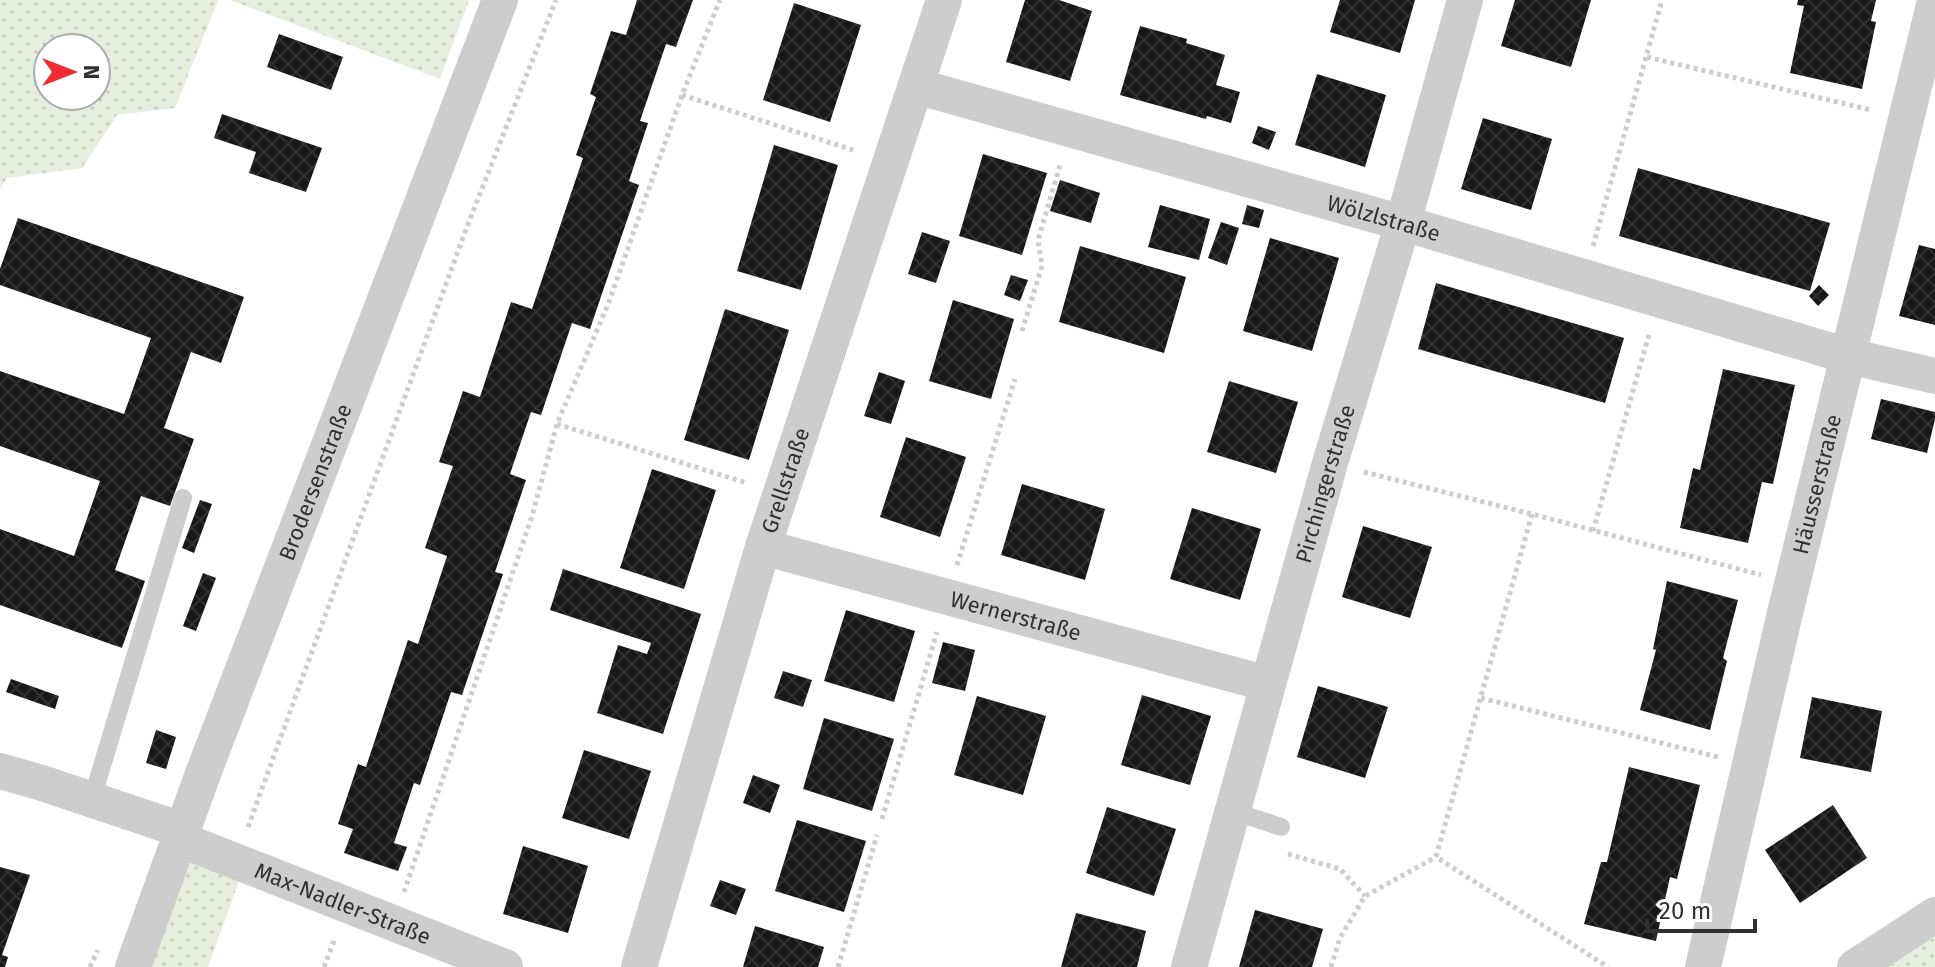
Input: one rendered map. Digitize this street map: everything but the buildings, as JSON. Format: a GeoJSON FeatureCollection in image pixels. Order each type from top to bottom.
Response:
{"type":"FeatureCollection","features":[{"type":"Feature","properties":{"kind":"street","name":"Brodersenstraße"},"geometry":{"type":"LineString","coordinates":[[133,967],[500,0]]}},
{"type":"Feature","properties":{"kind":"street","name":"Grellstraße"},"geometry":{"type":"LineString","coordinates":[[639,967],[780,493],[944,0]]}},
{"type":"Feature","properties":{"kind":"street","name":"Pirchingerstraße"},"geometry":{"type":"LineString","coordinates":[[1189,967],[1330,463],[1403,223],[1465,0]]}},
{"type":"Feature","properties":{"kind":"street","name":"Häusserstraße"},"geometry":{"type":"LineString","coordinates":[[1703,967],[1935,1]]}},
{"type":"Feature","properties":{"kind":"street","name":"Wölzlstraße"},"geometry":{"type":"LineString","coordinates":[[916,86],[1403,223],[1848,356],[1935,376]]}},
{"type":"Feature","properties":{"kind":"street","name":"Wernerstraße"},"geometry":{"type":"LineString","coordinates":[[763,547],[1268,684]]}},
{"type":"Feature","properties":{"kind":"street","name":"Max-Nadler-Straße"},"geometry":{"type":"LineString","coordinates":[[0,771],[92,799],[181,834],[236,861],[505,967]]}},
{"type":"Feature","properties":{"kind":"street"},"geometry":{"type":"LineString","coordinates":[[1855,967],[1935,915]]}},
{"type":"Feature","properties":{"kind":"lane"},"geometry":{"type":"LineString","coordinates":[[92,799],[183,498]]}},
{"type":"Feature","properties":{"kind":"lane"},"geometry":{"type":"LineString","coordinates":[[1233,811],[1281,827]]}},
{"type":"Feature","properties":{"kind":"path"},"geometry":{"type":"LineString","coordinates":[[236,861],[465,232],[556,0]]}},
{"type":"Feature","properties":{"kind":"path"},"geometry":{"type":"LineString","coordinates":[[393,923],[532,516],[557,424],[609,302],[682,95],[720,0]]}},
{"type":"Feature","properties":{"kind":"path"},"geometry":{"type":"LineString","coordinates":[[1584,277],[1662,0]]}},
{"type":"Feature","properties":{"kind":"path"},"geometry":{"type":"LineString","coordinates":[[1647,57],[1906,118]]}},
{"type":"Feature","properties":{"kind":"path"},"geometry":{"type":"LineString","coordinates":[[682,95],[889,161]]}},
{"type":"Feature","properties":{"kind":"path"},"geometry":{"type":"LineString","coordinates":[[1022,331],[1042,266],[1038,240],[1071,130]]}},
{"type":"Feature","properties":{"kind":"path"},"geometry":{"type":"LineString","coordinates":[[1593,531],[1659,299]]}},
{"type":"Feature","properties":{"kind":"path"},"geometry":{"type":"LineString","coordinates":[[882,819],[1015,379]]}},
{"type":"Feature","properties":{"kind":"path"},"geometry":{"type":"LineString","coordinates":[[557,424],[780,493]]}},
{"type":"Feature","properties":{"kind":"path"},"geometry":{"type":"LineString","coordinates":[[1330,463],[1793,584]]}},
{"type":"Feature","properties":{"kind":"path"},"geometry":{"type":"LineString","coordinates":[[1331,967],[1340,938],[1365,896],[1436,857],[1532,514]]}},
{"type":"Feature","properties":{"kind":"path"},"geometry":{"type":"LineString","coordinates":[[1481,698],[1750,765]]}},
{"type":"Feature","properties":{"kind":"path"},"geometry":{"type":"LineString","coordinates":[[838,967],[877,835]]}},
{"type":"Feature","properties":{"kind":"path"},"geometry":{"type":"LineString","coordinates":[[1283,852],[1340,869],[1365,896]]}},
{"type":"Feature","properties":{"kind":"path"},"geometry":{"type":"LineString","coordinates":[[1436,857],[1608,967]]}},
{"type":"Feature","properties":{"kind":"green space"},"geometry":{"type":"Polygon","coordinates":[[[0,0],[218,0],[175,108],[117,115],[82,168],[7,178],[0,189],[0,0]]]}},
{"type":"Feature","properties":{"kind":"green space"},"geometry":{"type":"Polygon","coordinates":[[[230,0],[469,0],[440,79],[230,0]]]}},
{"type":"Feature","properties":{"kind":"green space"},"geometry":{"type":"Polygon","coordinates":[[[190,856],[242,873],[208,967],[151,967],[190,856]]]}},
{"type":"Feature","properties":{"kind":"green space"},"geometry":{"type":"Polygon","coordinates":[[[1935,937],[1935,967],[1888,967],[1935,937]]]}}]}
